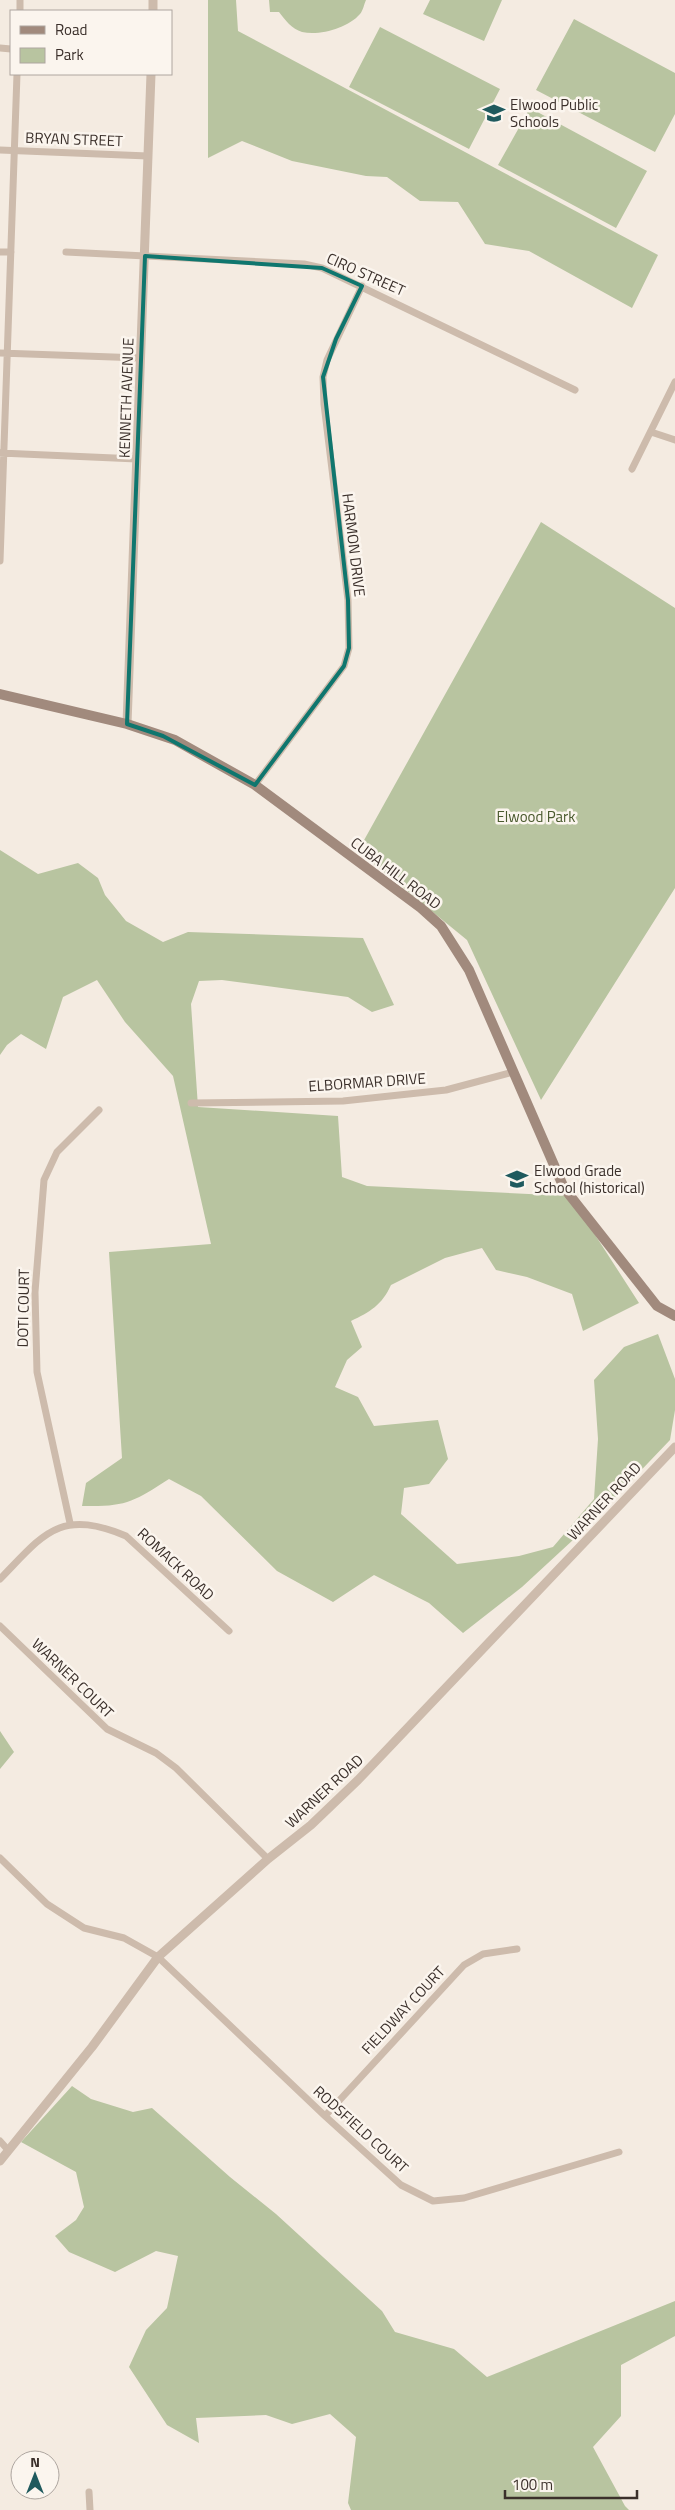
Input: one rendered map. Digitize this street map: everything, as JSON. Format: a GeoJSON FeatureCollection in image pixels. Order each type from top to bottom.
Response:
{"type":"FeatureCollection","features":[{"type":"Feature","properties":{"kind":"main road","name":"CUBA HILL ROAD"},"geometry":{"type":"LineString","coordinates":[[0,694],[127,724],[175,740],[255,785],[421,908],[441,926],[469,970],[564,1188],[615,1256],[657,1306],[675,1316]]}},
{"type":"Feature","properties":{"kind":"street"},"geometry":{"type":"LineString","coordinates":[[0,561],[4,353],[11,252],[17,75]]}},
{"type":"Feature","properties":{"kind":"street","name":"KENNETH AVENUE"},"geometry":{"type":"LineString","coordinates":[[127,724],[151,75]]}},
{"type":"Feature","properties":{"kind":"street","name":"BRYAN STREET"},"geometry":{"type":"LineString","coordinates":[[0,150],[148,156]]}},
{"type":"Feature","properties":{"kind":"street"},"geometry":{"type":"LineString","coordinates":[[0,252],[11,252]]}},
{"type":"Feature","properties":{"kind":"street","name":"CIRO STREET"},"geometry":{"type":"LineString","coordinates":[[66,252],[304,264],[322,268],[575,390]]}},
{"type":"Feature","properties":{"kind":"street","name":"HARMON DRIVE"},"geometry":{"type":"LineString","coordinates":[[255,785],[344,666],[349,648],[348,600],[324,404],[323,378],[336,339],[362,286]]}},
{"type":"Feature","properties":{"kind":"street"},"geometry":{"type":"LineString","coordinates":[[4,353],[141,358]]}},
{"type":"Feature","properties":{"kind":"street"},"geometry":{"type":"LineString","coordinates":[[632,469],[675,382]]}},
{"type":"Feature","properties":{"kind":"street"},"geometry":{"type":"LineString","coordinates":[[651,432],[675,440]]}},
{"type":"Feature","properties":{"kind":"street"},"geometry":{"type":"LineString","coordinates":[[2,453],[137,459]]}},
{"type":"Feature","properties":{"kind":"street","name":"ELBORMAR DRIVE"},"geometry":{"type":"LineString","coordinates":[[191,1103],[343,1101],[446,1090],[513,1072]]}},
{"type":"Feature","properties":{"kind":"street","name":"DOTI COURT"},"geometry":{"type":"LineString","coordinates":[[70,1523],[37,1372],[36,1283],[44,1180],[57,1152],[99,1110]]}},
{"type":"Feature","properties":{"kind":"street","name":"WARNER ROAD"},"geometry":{"type":"LineString","coordinates":[[0,2161],[92,2047],[158,1957],[268,1859],[310,1825],[358,1780],[675,1447]]}},
{"type":"Feature","properties":{"kind":"street"},"geometry":{"type":"LineString","coordinates":[[0,1579],[45,1534],[70,1523]]}},
{"type":"Feature","properties":{"kind":"street","name":"ROMACK ROAD"},"geometry":{"type":"LineString","coordinates":[[70,1523],[109,1528],[126,1536],[229,1631]]}},
{"type":"Feature","properties":{"kind":"street","name":"WARNER COURT"},"geometry":{"type":"LineString","coordinates":[[0,1626],[107,1729],[156,1753],[176,1768],[268,1859]]}},
{"type":"Feature","properties":{"kind":"street","name":"RODSFIELD COURT"},"geometry":{"type":"LineString","coordinates":[[0,1858],[47,1904],[84,1928],[124,1938],[158,1957],[324,2116],[402,2185],[433,2202],[464,2198],[619,2152]]}},
{"type":"Feature","properties":{"kind":"street","name":"FIELDWAY COURT"},"geometry":{"type":"LineString","coordinates":[[324,2116],[464,1965],[483,1954],[517,1949]]}},
{"type":"Feature","properties":{"kind":"street"},"geometry":{"type":"LineString","coordinates":[[0,2141],[8,2150]]}},
{"type":"Feature","properties":{"kind":"street"},"geometry":{"type":"LineString","coordinates":[[89,2492],[90,2510]]}},
{"type":"Feature","properties":{"kind":"highlighted area"},"geometry":{"type":"Polygon","coordinates":[[[145,256],[322,268],[362,286],[336,339],[323,377],[348,600],[349,648],[344,666],[255,785],[163,736],[127,724],[145,256]]]}},
{"type":"Feature","properties":{"kind":"green space"},"geometry":{"type":"Polygon","coordinates":[[[208,0],[236,0],[238,31],[658,255],[632,308],[529,251],[485,244],[458,202],[420,201],[387,177],[366,176],[292,161],[242,141],[208,158],[208,0]]]}},
{"type":"Feature","properties":{"kind":"green space"},"geometry":{"type":"Polygon","coordinates":[[[269,0],[366,0],[361,13],[355,19],[333,30],[309,33],[295,29],[279,12],[270,12],[269,0]]]}},
{"type":"Feature","properties":{"kind":"green space"},"geometry":{"type":"Polygon","coordinates":[[[430,0],[502,0],[484,41],[423,14],[430,0]]]}},
{"type":"Feature","properties":{"kind":"green space"},"geometry":{"type":"Polygon","coordinates":[[[574,19],[675,73],[675,114],[655,152],[536,90],[574,19]]]}},
{"type":"Feature","properties":{"kind":"green space"},"geometry":{"type":"Polygon","coordinates":[[[380,27],[500,89],[469,149],[349,87],[380,27]]]}},
{"type":"Feature","properties":{"kind":"green space"},"geometry":{"type":"Polygon","coordinates":[[[530,108],[647,171],[616,228],[498,165],[530,108]]]}},
{"type":"Feature","properties":{"kind":"green space","name":"Elwood Park"},"geometry":{"type":"Polygon","coordinates":[[[541,522],[675,608],[675,888],[541,1100],[467,940],[358,851],[541,522]]]}},
{"type":"Feature","properties":{"kind":"green space"},"geometry":{"type":"Polygon","coordinates":[[[0,850],[38,874],[78,863],[98,878],[105,895],[126,921],[163,942],[188,932],[363,938],[394,1005],[372,1012],[348,997],[222,980],[199,981],[191,1004],[198,1107],[338,1116],[342,1177],[367,1186],[570,1196],[639,1303],[583,1331],[572,1294],[527,1277],[496,1270],[482,1248],[445,1258],[391,1285],[384,1298],[375,1307],[351,1321],[362,1347],[347,1360],[335,1387],[358,1397],[374,1426],[438,1420],[448,1459],[429,1484],[404,1488],[401,1514],[457,1564],[519,1556],[553,1547],[594,1499],[598,1439],[594,1380],[624,1347],[658,1334],[675,1379],[675,1410],[670,1440],[586,1528],[522,1587],[463,1633],[429,1603],[374,1575],[333,1602],[277,1571],[201,1496],[169,1479],[137,1498],[119,1504],[82,1506],[86,1483],[122,1458],[109,1252],[211,1244],[173,1076],[125,1022],[97,980],[63,997],[46,1049],[21,1034],[7,1045],[0,1055],[0,850]]]}},
{"type":"Feature","properties":{"kind":"green space"},"geometry":{"type":"Polygon","coordinates":[[[0,1731],[14,1752],[0,1769],[0,1731]]]}},
{"type":"Feature","properties":{"kind":"green space"},"geometry":{"type":"Polygon","coordinates":[[[72,2086],[91,2099],[133,2112],[152,2108],[230,2177],[276,2214],[382,2311],[395,2332],[454,2349],[487,2377],[675,2301],[675,2336],[621,2365],[621,2416],[593,2447],[629,2510],[351,2510],[348,2503],[356,2437],[330,2414],[292,2424],[266,2415],[196,2418],[199,2443],[167,2425],[129,2367],[146,2330],[167,2308],[178,2256],[156,2251],[115,2272],[69,2252],[55,2236],[76,2220],[84,2207],[76,2172],[21,2142],[72,2086]]]}},
{"type":"Feature","properties":{"kind":"place","name":"Elwood Public Schools"},"geometry":{"type":"Point","coordinates":[494,113]}},
{"type":"Feature","properties":{"kind":"place","name":"Elwood Grade School (historical)"},"geometry":{"type":"Point","coordinates":[517,1179]}}]}
